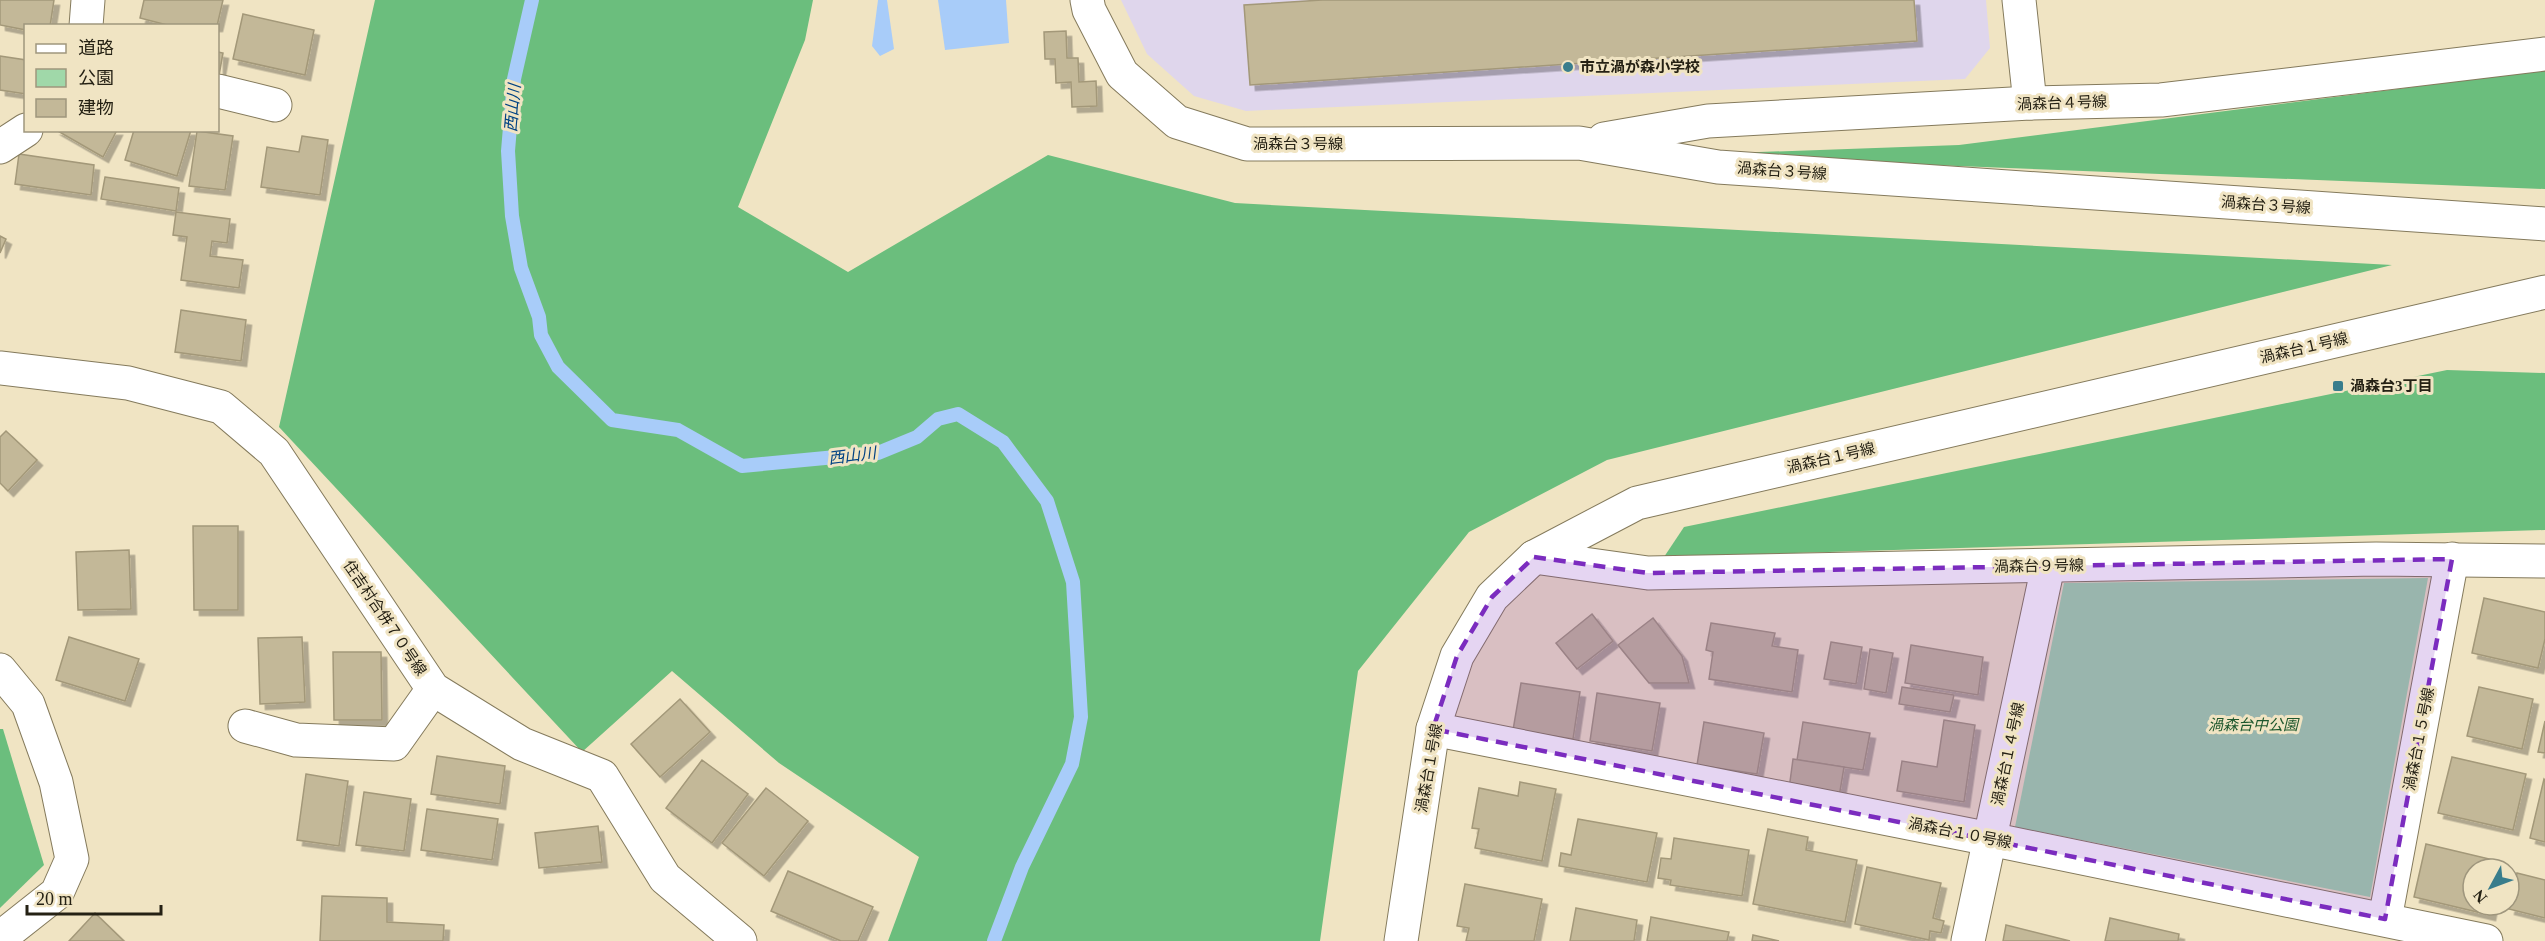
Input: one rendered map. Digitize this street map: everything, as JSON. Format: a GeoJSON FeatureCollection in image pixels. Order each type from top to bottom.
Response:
{"type":"FeatureCollection","features":[{"type":"Feature","properties":{"kind":"street"},"geometry":{"type":"LineString","coordinates":[[86,24],[88,0]]}},
{"type":"Feature","properties":{"kind":"street","name":"渦森台３号線"},"geometry":{"type":"LineString","coordinates":[[1087,0],[1089,10],[1122,74],[1177,122],[1247,144],[1578,143],[1718,167],[2545,224]]}},
{"type":"Feature","properties":{"kind":"street"},"geometry":{"type":"LineString","coordinates":[[2019,0],[2030,103]]}},
{"type":"Feature","properties":{"kind":"street","name":"渦森台４号線"},"geometry":{"type":"LineString","coordinates":[[1578,143],[1708,122],[2030,103],[2161,100],[2545,54]]}},
{"type":"Feature","properties":{"kind":"street"},"geometry":{"type":"LineString","coordinates":[[219,91],[275,105]]}},
{"type":"Feature","properties":{"kind":"street"},"geometry":{"type":"LineString","coordinates":[[0,147],[24,131]]}},
{"type":"Feature","properties":{"kind":"street","name":"渦森台１号線"},"geometry":{"type":"LineString","coordinates":[[1401,941],[1433,729],[1457,656],[1492,597],[1534,556],[1637,503],[2545,292]]}},
{"type":"Feature","properties":{"kind":"street","name":"住吉村合併７０号線"},"geometry":{"type":"LineString","coordinates":[[0,368],[128,383],[221,407],[274,452],[433,689],[522,744],[602,776],[665,878],[740,941]]}},
{"type":"Feature","properties":{"kind":"street","name":"渦森台９号線"},"geometry":{"type":"LineString","coordinates":[[1534,556],[1648,573],[2452,559],[2545,561]]}},
{"type":"Feature","properties":{"kind":"street","name":"渦森台１５号線"},"geometry":{"type":"LineString","coordinates":[[2385,919],[2452,559]]}},
{"type":"Feature","properties":{"kind":"street","name":"渦森台１４号線"},"geometry":{"type":"LineString","coordinates":[[1968,941],[2048,566]]}},
{"type":"Feature","properties":{"kind":"street"},"geometry":{"type":"LineString","coordinates":[[0,670],[28,704],[56,782],[72,859],[57,893],[0,938]]}},
{"type":"Feature","properties":{"kind":"street"},"geometry":{"type":"LineString","coordinates":[[245,726],[296,740],[394,744],[433,689]]}},
{"type":"Feature","properties":{"kind":"street","name":"渦森台１０号線"},"geometry":{"type":"LineString","coordinates":[[1433,729],[1990,839],[2486,941]]}},
{"type":"Feature","properties":{"kind":"highlighted area"},"geometry":{"type":"Polygon","coordinates":[[[1534,557],[1648,573],[2452,559],[2385,919],[1433,729],[1457,656],[1492,597],[1534,557]]]}},
{"type":"Feature","properties":{"kind":"shaded area","name":"市立渦が森小学校"},"geometry":{"type":"Polygon","coordinates":[[[1121,0],[1986,0],[1990,48],[1965,79],[1246,111],[1194,96],[1147,54],[1121,0]]]}},
{"type":"Feature","properties":{"kind":"green space"},"geometry":{"type":"Polygon","coordinates":[[[375,0],[813,0],[805,40],[738,207],[848,272],[1048,155],[1235,203],[2392,265],[1607,460],[1469,532],[1358,671],[1320,941],[888,941],[919,857],[779,763],[672,671],[582,752],[279,427],[375,0]]]}},
{"type":"Feature","properties":{"kind":"green space"},"geometry":{"type":"Polygon","coordinates":[[[2545,70],[2545,189],[1907,164],[1732,153],[1959,145],[2545,70]]]}},
{"type":"Feature","properties":{"kind":"green space"},"geometry":{"type":"Polygon","coordinates":[[[2447,370],[2545,373],[2545,530],[1664,557],[1684,527],[2447,370]]]}},
{"type":"Feature","properties":{"kind":"green space","name":"渦森台中公園"},"geometry":{"type":"Polygon","coordinates":[[[2428,578],[2370,897],[2015,827],[2064,583],[2428,578]]]}},
{"type":"Feature","properties":{"kind":"green space"},"geometry":{"type":"Polygon","coordinates":[[[0,729],[3,729],[44,865],[0,908],[0,729]]]}},
{"type":"Feature","properties":{"kind":"water"},"geometry":{"type":"Polygon","coordinates":[[[878,0],[887,0],[894,49],[880,56],[872,46],[878,0]]]}},
{"type":"Feature","properties":{"kind":"water"},"geometry":{"type":"Polygon","coordinates":[[[938,0],[1006,0],[1009,43],[945,50],[938,0]]]}},
{"type":"Feature","properties":{"kind":"building"},"geometry":{"type":"Polygon","coordinates":[[[0,0],[54,0],[50,24],[24,24],[24,30],[0,25],[0,0]]]}},
{"type":"Feature","properties":{"kind":"building"},"geometry":{"type":"Polygon","coordinates":[[[144,0],[223,0],[217,24],[163,24],[140,18],[144,0]]]}},
{"type":"Feature","properties":{"kind":"building"},"geometry":{"type":"Polygon","coordinates":[[[1322,0],[1914,0],[1917,41],[1250,85],[1244,5],[1322,0]]]}},
{"type":"Feature","properties":{"kind":"building"},"geometry":{"type":"Polygon","coordinates":[[[243,14],[314,30],[305,75],[233,59],[243,14]]]}},
{"type":"Feature","properties":{"kind":"building"},"geometry":{"type":"Polygon","coordinates":[[[1066,31],[1067,58],[1078,58],[1079,82],[1096,81],[1097,106],[1072,107],[1071,82],[1056,83],[1055,59],[1045,59],[1044,32],[1066,31]]]}},
{"type":"Feature","properties":{"kind":"building"},"geometry":{"type":"Polygon","coordinates":[[[219,52],[223,53],[219,75],[219,52]]]}},
{"type":"Feature","properties":{"kind":"building"},"geometry":{"type":"Polygon","coordinates":[[[0,56],[24,60],[24,94],[0,90],[0,56]]]}},
{"type":"Feature","properties":{"kind":"building"},"geometry":{"type":"Polygon","coordinates":[[[59,132],[116,132],[103,157],[59,132]]]}},
{"type":"Feature","properties":{"kind":"building"},"geometry":{"type":"Polygon","coordinates":[[[133,132],[190,132],[177,176],[125,160],[133,132]]]}},
{"type":"Feature","properties":{"kind":"building"},"geometry":{"type":"Polygon","coordinates":[[[197,132],[233,136],[225,190],[189,186],[197,132]]]}},
{"type":"Feature","properties":{"kind":"building"},"geometry":{"type":"Polygon","coordinates":[[[302,136],[328,140],[320,195],[261,187],[267,147],[299,152],[302,136]]]}},
{"type":"Feature","properties":{"kind":"building"},"geometry":{"type":"Polygon","coordinates":[[[19,154],[94,165],[91,195],[15,184],[19,154]]]}},
{"type":"Feature","properties":{"kind":"building"},"geometry":{"type":"Polygon","coordinates":[[[105,177],[179,188],[176,211],[101,199],[105,177]]]}},
{"type":"Feature","properties":{"kind":"building"},"geometry":{"type":"Polygon","coordinates":[[[176,212],[230,219],[227,243],[212,241],[210,256],[243,260],[239,288],[181,280],[187,237],[173,235],[176,212]]]}},
{"type":"Feature","properties":{"kind":"building"},"geometry":{"type":"Polygon","coordinates":[[[0,236],[6,239],[0,253],[0,236]]]}},
{"type":"Feature","properties":{"kind":"building"},"geometry":{"type":"Polygon","coordinates":[[[181,310],[246,320],[241,361],[175,352],[181,310]]]}},
{"type":"Feature","properties":{"kind":"building"},"geometry":{"type":"Polygon","coordinates":[[[6,431],[37,460],[8,491],[0,483],[0,437],[6,431]]]}},
{"type":"Feature","properties":{"kind":"building"},"geometry":{"type":"Polygon","coordinates":[[[193,526],[238,526],[238,610],[194,610],[193,526]]]}},
{"type":"Feature","properties":{"kind":"building"},"geometry":{"type":"Polygon","coordinates":[[[129,550],[131,609],[78,610],[76,552],[129,550]]]}},
{"type":"Feature","properties":{"kind":"building"},"geometry":{"type":"Polygon","coordinates":[[[2484,598],[2545,612],[2545,639],[2538,668],[2472,653],[2484,598]]]}},
{"type":"Feature","properties":{"kind":"building"},"geometry":{"type":"Polygon","coordinates":[[[1592,614],[1613,641],[1577,669],[1556,643],[1592,614]]]}},
{"type":"Feature","properties":{"kind":"building"},"geometry":{"type":"Polygon","coordinates":[[[1653,618],[1682,656],[1689,683],[1649,683],[1618,645],[1653,618]]]}},
{"type":"Feature","properties":{"kind":"building"},"geometry":{"type":"Polygon","coordinates":[[[1711,623],[1775,633],[1772,646],[1798,650],[1792,692],[1709,679],[1713,652],[1706,650],[1711,623]]]}},
{"type":"Feature","properties":{"kind":"building"},"geometry":{"type":"Polygon","coordinates":[[[69,637],[139,659],[125,701],[56,680],[69,637]]]}},
{"type":"Feature","properties":{"kind":"building"},"geometry":{"type":"Polygon","coordinates":[[[302,637],[305,702],[260,704],[258,638],[302,637]]]}},
{"type":"Feature","properties":{"kind":"building"},"geometry":{"type":"Polygon","coordinates":[[[1831,642],[1862,647],[1856,684],[1824,679],[1831,642]]]}},
{"type":"Feature","properties":{"kind":"building"},"geometry":{"type":"Polygon","coordinates":[[[1911,645],[1983,657],[1978,695],[1905,683],[1911,645]]]}},
{"type":"Feature","properties":{"kind":"building"},"geometry":{"type":"Polygon","coordinates":[[[1870,649],[1893,653],[1886,693],[1864,689],[1870,649]]]}},
{"type":"Feature","properties":{"kind":"building"},"geometry":{"type":"Polygon","coordinates":[[[333,652],[381,652],[382,720],[334,720],[333,652]]]}},
{"type":"Feature","properties":{"kind":"building"},"geometry":{"type":"Polygon","coordinates":[[[1521,683],[1580,692],[1573,739],[1513,730],[1521,683]]]}},
{"type":"Feature","properties":{"kind":"building"},"geometry":{"type":"Polygon","coordinates":[[[1902,687],[1954,695],[1950,712],[1899,704],[1902,687]]]}},
{"type":"Feature","properties":{"kind":"building"},"geometry":{"type":"Polygon","coordinates":[[[2479,687],[2533,699],[2522,749],[2467,736],[2479,687]]]}},
{"type":"Feature","properties":{"kind":"building"},"geometry":{"type":"Polygon","coordinates":[[[1597,693],[1660,703],[1652,751],[1590,741],[1597,693]]]}},
{"type":"Feature","properties":{"kind":"building"},"geometry":{"type":"Polygon","coordinates":[[[680,699],[710,732],[660,777],[631,744],[680,699]]]}},
{"type":"Feature","properties":{"kind":"building"},"geometry":{"type":"Polygon","coordinates":[[[1944,720],[1975,725],[1964,802],[1897,791],[1902,761],[1937,767],[1944,720]]]}},
{"type":"Feature","properties":{"kind":"building"},"geometry":{"type":"Polygon","coordinates":[[[2545,721],[2545,753],[2538,752],[2545,721]]]}},
{"type":"Feature","properties":{"kind":"building"},"geometry":{"type":"Polygon","coordinates":[[[1704,722],[1764,733],[1757,774],[1697,765],[1704,722]]]}},
{"type":"Feature","properties":{"kind":"building"},"geometry":{"type":"Polygon","coordinates":[[[1803,722],[1870,733],[1863,770],[1797,760],[1803,722]]]}},
{"type":"Feature","properties":{"kind":"building"},"geometry":{"type":"Polygon","coordinates":[[[437,756],[505,766],[500,804],[431,794],[437,756]]]}},
{"type":"Feature","properties":{"kind":"building"},"geometry":{"type":"Polygon","coordinates":[[[2452,757],[2526,774],[2513,830],[2438,813],[2452,757]]]}},
{"type":"Feature","properties":{"kind":"building"},"geometry":{"type":"Polygon","coordinates":[[[1793,759],[1844,767],[1839,797],[1789,789],[1793,759]]]}},
{"type":"Feature","properties":{"kind":"building"},"geometry":{"type":"Polygon","coordinates":[[[702,760],[748,794],[712,843],[666,808],[702,760]]]}},
{"type":"Feature","properties":{"kind":"building"},"geometry":{"type":"Polygon","coordinates":[[[306,774],[348,781],[339,846],[297,840],[306,774]]]}},
{"type":"Feature","properties":{"kind":"building"},"geometry":{"type":"Polygon","coordinates":[[[2545,780],[2545,842],[2530,838],[2545,780]]]}},
{"type":"Feature","properties":{"kind":"building"},"geometry":{"type":"Polygon","coordinates":[[[1520,782],[1556,789],[1542,861],[1475,848],[1479,829],[1472,828],[1479,788],[1518,796],[1520,782]]]}},
{"type":"Feature","properties":{"kind":"building"},"geometry":{"type":"Polygon","coordinates":[[[766,788],[808,821],[764,876],[722,843],[766,788]]]}},
{"type":"Feature","properties":{"kind":"building"},"geometry":{"type":"Polygon","coordinates":[[[364,792],[411,799],[404,851],[356,845],[364,792]]]}},
{"type":"Feature","properties":{"kind":"building"},"geometry":{"type":"Polygon","coordinates":[[[427,809],[498,819],[492,860],[421,850],[427,809]]]}},
{"type":"Feature","properties":{"kind":"building"},"geometry":{"type":"Polygon","coordinates":[[[1578,819],[1657,833],[1647,882],[1559,866],[1561,853],[1571,855],[1578,819]]]}},
{"type":"Feature","properties":{"kind":"building"},"geometry":{"type":"Polygon","coordinates":[[[598,826],[602,862],[539,868],[535,833],[598,826]]]}},
{"type":"Feature","properties":{"kind":"building"},"geometry":{"type":"Polygon","coordinates":[[[1768,829],[1808,837],[1806,850],[1857,860],[1845,922],[1753,904],[1768,829]]]}},
{"type":"Feature","properties":{"kind":"building"},"geometry":{"type":"Polygon","coordinates":[[[1674,838],[1749,850],[1742,896],[1670,885],[1671,880],[1658,878],[1661,858],[1671,859],[1674,838]]]}},
{"type":"Feature","properties":{"kind":"building"},"geometry":{"type":"Polygon","coordinates":[[[2426,844],[2481,857],[2461,857],[2461,908],[2414,897],[2426,844]]]}},
{"type":"Feature","properties":{"kind":"building"},"geometry":{"type":"Polygon","coordinates":[[[1867,867],[1941,883],[1933,918],[1944,921],[1941,933],[1930,931],[1929,940],[1855,924],[1867,867]]]}},
{"type":"Feature","properties":{"kind":"building"},"geometry":{"type":"Polygon","coordinates":[[[788,871],[873,907],[858,941],[841,941],[771,911],[788,871]]]}},
{"type":"Feature","properties":{"kind":"building"},"geometry":{"type":"Polygon","coordinates":[[[2521,874],[2545,880],[2545,918],[2521,912],[2521,874]]]}},
{"type":"Feature","properties":{"kind":"building"},"geometry":{"type":"Polygon","coordinates":[[[1465,884],[1542,899],[1534,941],[1466,941],[1469,928],[1457,926],[1465,884]]]}},
{"type":"Feature","properties":{"kind":"building"},"geometry":{"type":"Polygon","coordinates":[[[322,896],[387,898],[387,922],[444,925],[443,941],[320,941],[322,896]]]}},
{"type":"Feature","properties":{"kind":"building"},"geometry":{"type":"Polygon","coordinates":[[[1576,908],[1637,920],[1634,941],[1570,941],[1576,908]]]}},
{"type":"Feature","properties":{"kind":"building"},"geometry":{"type":"Polygon","coordinates":[[[95,913],[124,941],[69,941],[95,913]]]}},
{"type":"Feature","properties":{"kind":"building"},"geometry":{"type":"Polygon","coordinates":[[[1651,917],[1729,932],[1727,941],[1647,941],[1651,917]]]}},
{"type":"Feature","properties":{"kind":"building"},"geometry":{"type":"Polygon","coordinates":[[[2110,918],[2179,934],[2178,941],[2105,941],[2110,918]]]}},
{"type":"Feature","properties":{"kind":"building"},"geometry":{"type":"Polygon","coordinates":[[[2006,925],[2070,941],[2003,941],[2006,925]]]}},
{"type":"Feature","properties":{"kind":"building"},"geometry":{"type":"Polygon","coordinates":[[[1753,935],[1779,941],[1752,941],[1753,935]]]}},
{"type":"Feature","properties":{"kind":"waterway","name":"西山川"},"geometry":{"type":"LineString","coordinates":[[532,0],[514,79],[508,151],[512,216],[521,268],[539,317],[541,335],[558,367],[612,420],[678,430],[742,466],[878,453],[917,437],[938,419],[958,414],[1003,442],[1047,501],[1073,582],[1081,717],[1072,764],[1022,867],[994,941]]}},
{"type":"Feature","properties":{"kind":"place","name":"市立渦が森小学校"},"geometry":{"type":"Point","coordinates":[1568,67]}},
{"type":"Feature","properties":{"kind":"place","name":"渦森台3丁目"},"geometry":{"type":"Point","coordinates":[2338,386]}}]}
